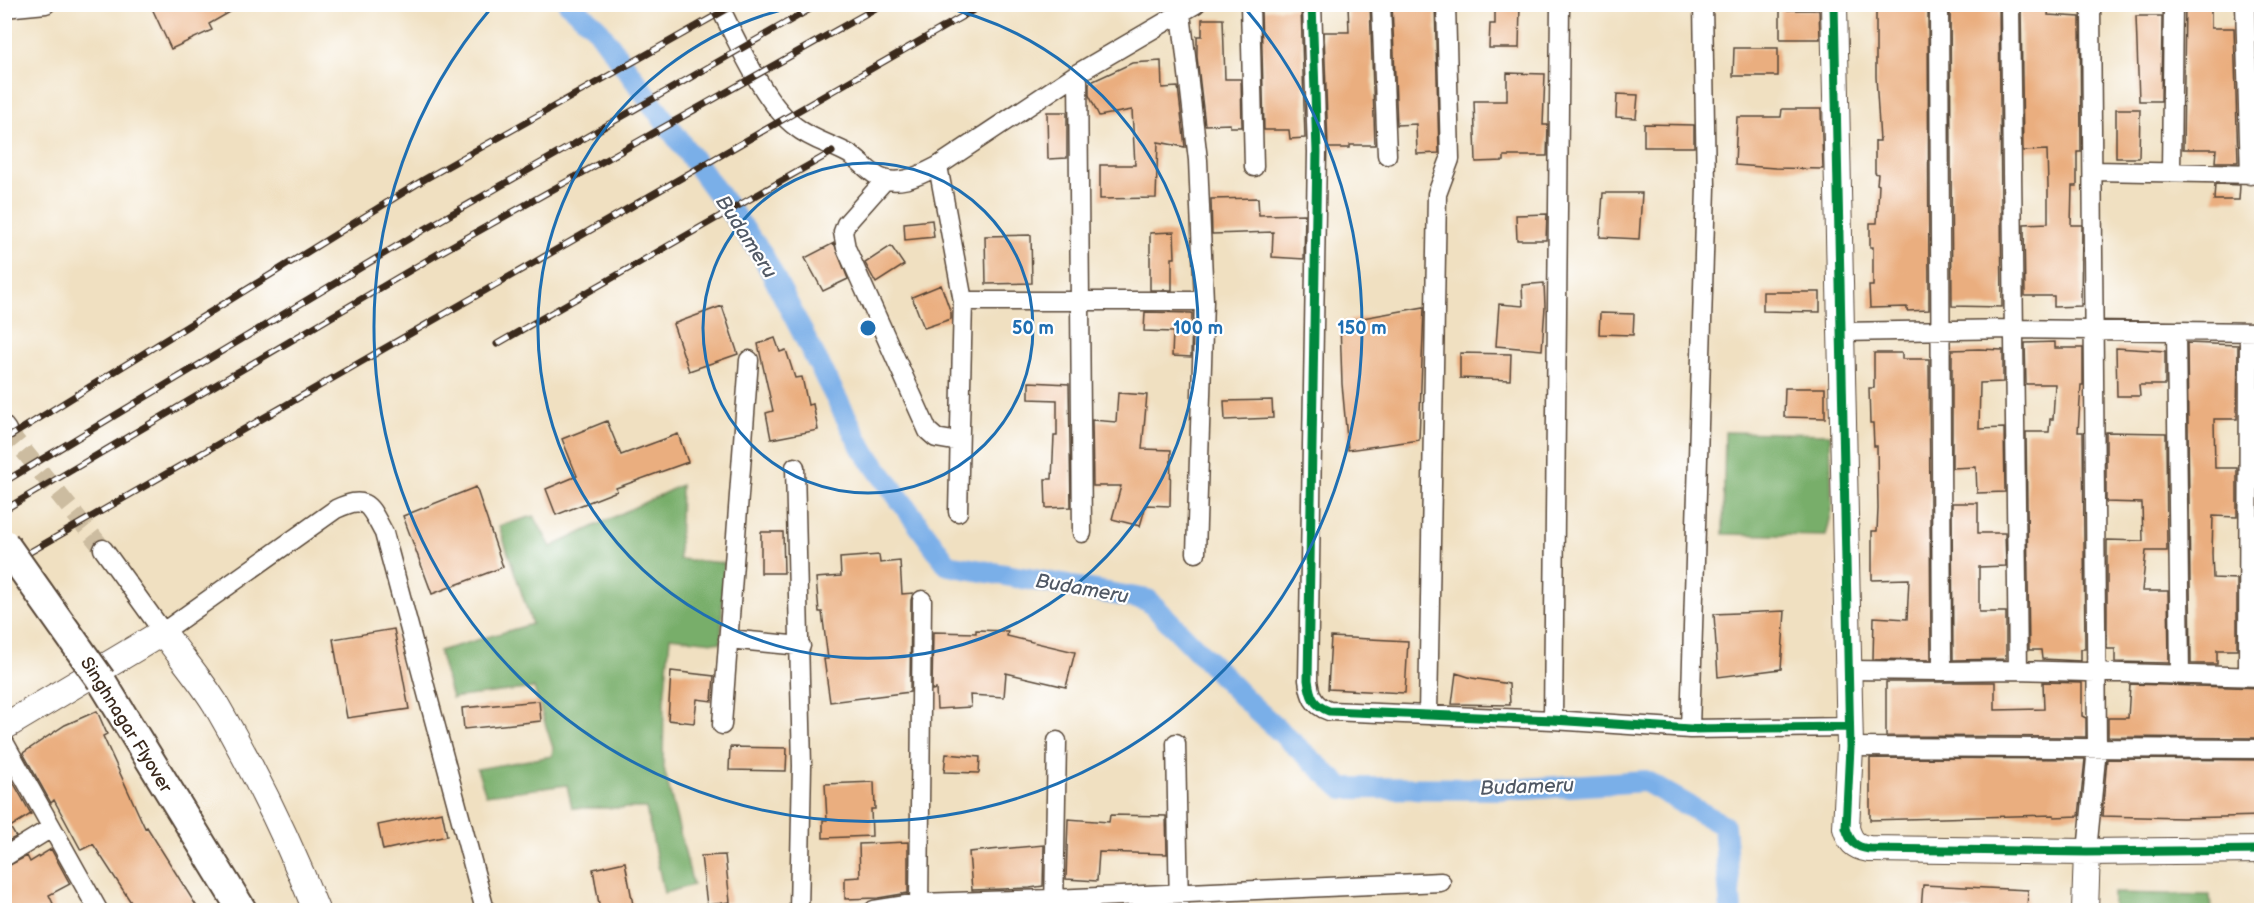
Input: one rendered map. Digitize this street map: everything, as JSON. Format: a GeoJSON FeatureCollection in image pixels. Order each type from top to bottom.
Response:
{"type":"FeatureCollection","features":[{"type":"Feature","properties":{"kind":"main road","name":"Singhnagar Flyover"},"geometry":{"type":"LineString","coordinates":[[4,543],[101,680],[242,910]]}},
{"type":"Feature","properties":{"kind":"street"},"geometry":{"type":"LineString","coordinates":[[4,8],[46,4]]}},
{"type":"Feature","properties":{"kind":"street"},"geometry":{"type":"LineString","coordinates":[[718,4],[769,98],[781,114],[813,139],[850,155],[876,176],[885,180],[917,177],[938,166],[1078,73],[1189,9],[1204,301],[1196,553]]}},
{"type":"Feature","properties":{"kind":"street"},"geometry":{"type":"LineString","coordinates":[[1250,4],[1254,167]]}},
{"type":"Feature","properties":{"kind":"street"},"geometry":{"type":"LineString","coordinates":[[1312,4],[1317,152],[1309,693],[1320,707],[1329,711],[1553,720],[1850,737],[2097,748],[2262,749]]}},
{"type":"Feature","properties":{"kind":"street"},"geometry":{"type":"LineString","coordinates":[[1381,4],[1387,155]]}},
{"type":"Feature","properties":{"kind":"street"},"geometry":{"type":"LineString","coordinates":[[1428,715],[1437,194],[1450,159],[1446,4]]}},
{"type":"Feature","properties":{"kind":"street"},"geometry":{"type":"LineString","coordinates":[[1553,720],[1560,4]]}},
{"type":"Feature","properties":{"kind":"street"},"geometry":{"type":"LineString","coordinates":[[1690,729],[1706,187],[1702,4]]}},
{"type":"Feature","properties":{"kind":"street"},"geometry":{"type":"LineString","coordinates":[[1834,4],[1850,737],[1846,828],[1850,840],[1857,848],[2087,852],[2262,850]]}},
{"type":"Feature","properties":{"kind":"street"},"geometry":{"type":"LineString","coordinates":[[1939,4],[1942,671]]}},
{"type":"Feature","properties":{"kind":"street"},"geometry":{"type":"LineString","coordinates":[[2010,4],[2018,670]]}},
{"type":"Feature","properties":{"kind":"street"},"geometry":{"type":"LineString","coordinates":[[2085,910],[2087,852],[2097,748],[2091,4]]}},
{"type":"Feature","properties":{"kind":"street"},"geometry":{"type":"LineString","coordinates":[[2171,171],[2173,4]]}},
{"type":"Feature","properties":{"kind":"street"},"geometry":{"type":"LineString","coordinates":[[2093,171],[2256,174],[2245,4]]}},
{"type":"Feature","properties":{"kind":"street"},"geometry":{"type":"LineString","coordinates":[[1078,73],[1082,533]]}},
{"type":"Feature","properties":{"kind":"street"},"geometry":{"type":"LineString","coordinates":[[938,166],[963,301],[958,512]]}},
{"type":"Feature","properties":{"kind":"street"},"geometry":{"type":"LineString","coordinates":[[885,180],[846,224],[843,232],[846,248],[928,431],[936,438],[959,442]]}},
{"type":"Feature","properties":{"kind":"street"},"geometry":{"type":"LineString","coordinates":[[963,301],[1081,299],[1204,301]]}},
{"type":"Feature","properties":{"kind":"street"},"geometry":{"type":"LineString","coordinates":[[1841,332],[2013,329],[2255,332],[2255,677],[2018,670],[1848,670]]}},
{"type":"Feature","properties":{"kind":"street"},"geometry":{"type":"LineString","coordinates":[[2176,332],[2180,675]]}},
{"type":"Feature","properties":{"kind":"street"},"geometry":{"type":"LineString","coordinates":[[722,725],[749,360]]}},
{"type":"Feature","properties":{"kind":"street"},"geometry":{"type":"LineString","coordinates":[[795,467],[801,646],[802,766],[799,910]]}},
{"type":"Feature","properties":{"kind":"street"},"geometry":{"type":"LineString","coordinates":[[4,727],[163,632],[336,509],[352,501],[363,502],[372,510],[384,532],[485,910]]}},
{"type":"Feature","properties":{"kind":"street"},"geometry":{"type":"LineString","coordinates":[[103,549],[213,701],[291,847],[316,910]]}},
{"type":"Feature","properties":{"kind":"street"},"geometry":{"type":"LineString","coordinates":[[919,907],[922,600]]}},
{"type":"Feature","properties":{"kind":"street"},"geometry":{"type":"LineString","coordinates":[[728,639],[801,646]]}},
{"type":"Feature","properties":{"kind":"street"},"geometry":{"type":"LineString","coordinates":[[1053,905],[1057,741]]}},
{"type":"Feature","properties":{"kind":"street"},"geometry":{"type":"LineString","coordinates":[[4,742],[98,910]]}},
{"type":"Feature","properties":{"kind":"street"},"geometry":{"type":"LineString","coordinates":[[1176,743],[1179,902]]}},
{"type":"Feature","properties":{"kind":"street"},"geometry":{"type":"LineString","coordinates":[[4,856],[51,828]]}},
{"type":"Feature","properties":{"kind":"street"},"geometry":{"type":"LineString","coordinates":[[874,910],[919,907],[1179,902],[1441,882]]}},
{"type":"Feature","properties":{"kind":"green space"},"geometry":{"type":"Polygon","coordinates":[[[1725,432],[1830,434],[1832,511],[1826,536],[1723,534],[1725,432]]]}},
{"type":"Feature","properties":{"kind":"green space"},"geometry":{"type":"Polygon","coordinates":[[[681,485],[679,559],[724,563],[721,643],[670,637],[664,701],[663,764],[693,885],[664,893],[646,808],[572,808],[567,785],[486,795],[477,769],[552,756],[553,748],[534,688],[452,698],[439,651],[532,624],[499,526],[534,516],[551,547],[681,485]]]}},
{"type":"Feature","properties":{"kind":"green space"},"geometry":{"type":"Polygon","coordinates":[[[2113,893],[2210,895],[2211,910],[2113,910],[2113,893]]]}},
{"type":"Feature","properties":{"kind":"building"},"geometry":{"type":"Polygon","coordinates":[[[150,4],[244,4],[209,24],[212,30],[171,49],[150,4]]]}},
{"type":"Feature","properties":{"kind":"building"},"geometry":{"type":"Polygon","coordinates":[[[1348,4],[1370,4],[1375,145],[1328,148],[1324,32],[1349,32],[1348,4]]]}},
{"type":"Feature","properties":{"kind":"building"},"geometry":{"type":"Polygon","coordinates":[[[1392,4],[1435,4],[1439,153],[1417,154],[1416,124],[1397,125],[1392,4]]]}},
{"type":"Feature","properties":{"kind":"building"},"geometry":{"type":"Polygon","coordinates":[[[1495,4],[1520,4],[1519,48],[1489,48],[1490,24],[1495,24],[1495,4]]]}},
{"type":"Feature","properties":{"kind":"building"},"geometry":{"type":"Polygon","coordinates":[[[1876,4],[1928,4],[1929,310],[1907,311],[1907,307],[1870,308],[1869,286],[1873,286],[1873,247],[1870,247],[1870,223],[1877,223],[1879,185],[1877,184],[1878,174],[1875,173],[1875,141],[1880,141],[1876,77],[1876,4]]]}},
{"type":"Feature","properties":{"kind":"building"},"geometry":{"type":"Polygon","coordinates":[[[1950,4],[1999,4],[2002,307],[1952,306],[1950,4]]]}},
{"type":"Feature","properties":{"kind":"building"},"geometry":{"type":"Polygon","coordinates":[[[2185,4],[2211,4],[2211,28],[2234,28],[2238,162],[2215,162],[2216,149],[2183,149],[2185,4]]]}},
{"type":"Feature","properties":{"kind":"building"},"geometry":{"type":"Polygon","coordinates":[[[2021,5],[2049,5],[2048,15],[2080,17],[2081,152],[2077,152],[2077,186],[2072,186],[2071,225],[2082,225],[2081,306],[2054,307],[2054,296],[2025,296],[2024,224],[2048,223],[2048,186],[2047,150],[2023,151],[2021,5]]]}},
{"type":"Feature","properties":{"kind":"building"},"geometry":{"type":"Polygon","coordinates":[[[1301,7],[1305,138],[1290,139],[1289,130],[1264,130],[1261,10],[1301,7]]]}},
{"type":"Feature","properties":{"kind":"building"},"geometry":{"type":"Polygon","coordinates":[[[1780,10],[1819,10],[1820,39],[1780,39],[1780,10]]]}},
{"type":"Feature","properties":{"kind":"building"},"geometry":{"type":"Polygon","coordinates":[[[2136,16],[2162,16],[2161,101],[2139,101],[2136,16]]]}},
{"type":"Feature","properties":{"kind":"building"},"geometry":{"type":"Polygon","coordinates":[[[1202,19],[1223,19],[1225,79],[1241,79],[1242,127],[1230,127],[1230,124],[1205,125],[1197,57],[1197,36],[1202,36],[1202,19]]]}},
{"type":"Feature","properties":{"kind":"building"},"geometry":{"type":"Polygon","coordinates":[[[2257,28],[2262,28],[2262,162],[2261,162],[2257,28]]]}},
{"type":"Feature","properties":{"kind":"building"},"geometry":{"type":"Polygon","coordinates":[[[1734,48],[1778,48],[1778,76],[1733,76],[1734,48]]]}},
{"type":"Feature","properties":{"kind":"building"},"geometry":{"type":"Polygon","coordinates":[[[1161,61],[1162,88],[1178,87],[1185,147],[1158,142],[1156,198],[1100,199],[1100,165],[1135,165],[1132,110],[1099,116],[1089,95],[1089,83],[1132,63],[1161,61]]]}},
{"type":"Feature","properties":{"kind":"building"},"geometry":{"type":"Polygon","coordinates":[[[1507,73],[1545,74],[1543,125],[1548,125],[1547,156],[1504,156],[1504,161],[1476,162],[1474,101],[1507,101],[1507,73]]]}},
{"type":"Feature","properties":{"kind":"building"},"geometry":{"type":"Polygon","coordinates":[[[1617,94],[1638,95],[1636,118],[1616,117],[1617,94]]]}},
{"type":"Feature","properties":{"kind":"building"},"geometry":{"type":"Polygon","coordinates":[[[1782,109],[1821,109],[1823,169],[1735,165],[1737,117],[1781,117],[1782,109]]]}},
{"type":"Feature","properties":{"kind":"building"},"geometry":{"type":"Polygon","coordinates":[[[2116,109],[2140,109],[2139,158],[2116,158],[2116,109]]]}},
{"type":"Feature","properties":{"kind":"building"},"geometry":{"type":"Polygon","coordinates":[[[1047,112],[1067,112],[1067,158],[1048,159],[1047,112]]]}},
{"type":"Feature","properties":{"kind":"building"},"geometry":{"type":"Polygon","coordinates":[[[1644,124],[1694,125],[1694,147],[1644,147],[1644,124]]]}},
{"type":"Feature","properties":{"kind":"building"},"geometry":{"type":"Polygon","coordinates":[[[2215,184],[2240,185],[2239,200],[2214,200],[2215,184]]]}},
{"type":"Feature","properties":{"kind":"building"},"geometry":{"type":"Polygon","coordinates":[[[1603,193],[1642,193],[1639,239],[1600,237],[1603,193]]]}},
{"type":"Feature","properties":{"kind":"building"},"geometry":{"type":"Polygon","coordinates":[[[1258,198],[1259,215],[1305,214],[1304,259],[1272,257],[1273,232],[1212,234],[1211,199],[1258,198]]]}},
{"type":"Feature","properties":{"kind":"building"},"geometry":{"type":"Polygon","coordinates":[[[1547,214],[1546,240],[1517,240],[1516,215],[1547,214]]]}},
{"type":"Feature","properties":{"kind":"building"},"geometry":{"type":"Polygon","coordinates":[[[932,220],[934,237],[905,240],[904,223],[932,220]]]}},
{"type":"Feature","properties":{"kind":"building"},"geometry":{"type":"Polygon","coordinates":[[[1174,232],[1175,258],[1172,258],[1172,290],[1150,290],[1150,233],[1174,232]]]}},
{"type":"Feature","properties":{"kind":"building"},"geometry":{"type":"Polygon","coordinates":[[[1031,235],[1032,283],[986,284],[985,236],[1031,235]]]}},
{"type":"Feature","properties":{"kind":"building"},"geometry":{"type":"Polygon","coordinates":[[[834,243],[848,279],[823,291],[805,258],[834,243]]]}},
{"type":"Feature","properties":{"kind":"building"},"geometry":{"type":"Polygon","coordinates":[[[891,246],[904,265],[876,283],[865,263],[891,246]]]}},
{"type":"Feature","properties":{"kind":"building"},"geometry":{"type":"Polygon","coordinates":[[[1544,283],[1542,350],[1496,346],[1499,304],[1523,306],[1522,285],[1544,283]]]}},
{"type":"Feature","properties":{"kind":"building"},"geometry":{"type":"Polygon","coordinates":[[[941,285],[951,319],[924,328],[912,297],[941,285]]]}},
{"type":"Feature","properties":{"kind":"building"},"geometry":{"type":"Polygon","coordinates":[[[1763,292],[1820,292],[1820,312],[1763,311],[1763,292]]]}},
{"type":"Feature","properties":{"kind":"building"},"geometry":{"type":"Polygon","coordinates":[[[722,306],[738,354],[689,371],[673,324],[722,306]]]}},
{"type":"Feature","properties":{"kind":"building"},"geometry":{"type":"Polygon","coordinates":[[[1424,307],[1419,440],[1348,450],[1342,384],[1340,322],[1424,307]]]}},
{"type":"Feature","properties":{"kind":"building"},"geometry":{"type":"Polygon","coordinates":[[[1145,312],[1192,313],[1191,357],[1172,356],[1173,332],[1144,331],[1145,312]]]}},
{"type":"Feature","properties":{"kind":"building"},"geometry":{"type":"Polygon","coordinates":[[[1600,313],[1634,314],[1633,335],[1599,334],[1600,313]]]}},
{"type":"Feature","properties":{"kind":"building"},"geometry":{"type":"Polygon","coordinates":[[[775,338],[780,352],[786,350],[795,378],[802,377],[808,405],[813,404],[818,430],[771,439],[766,413],[773,411],[758,344],[775,338]]]}},
{"type":"Feature","properties":{"kind":"building"},"geometry":{"type":"Polygon","coordinates":[[[2055,342],[2055,348],[2083,348],[2083,385],[2081,385],[2078,432],[2083,432],[2085,649],[2081,649],[2081,661],[2042,659],[2041,650],[2029,650],[2026,432],[2049,432],[2050,419],[2053,419],[2055,384],[2026,384],[2025,343],[2055,342]]]}},
{"type":"Feature","properties":{"kind":"building"},"geometry":{"type":"Polygon","coordinates":[[[2187,343],[2238,345],[2237,419],[2214,419],[2215,468],[2237,468],[2237,517],[2213,516],[2213,578],[2237,579],[2237,650],[2217,650],[2217,664],[2191,664],[2187,343]]]}},
{"type":"Feature","properties":{"kind":"building"},"geometry":{"type":"Polygon","coordinates":[[[2116,348],[2165,351],[2165,385],[2139,385],[2140,396],[2117,396],[2116,348]]]}},
{"type":"Feature","properties":{"kind":"building"},"geometry":{"type":"Polygon","coordinates":[[[1952,350],[2003,350],[2003,382],[1980,383],[1979,429],[2004,428],[2005,492],[1977,493],[1976,467],[1952,468],[1952,350]]]}},
{"type":"Feature","properties":{"kind":"building"},"geometry":{"type":"Polygon","coordinates":[[[1460,353],[1511,354],[1510,380],[1460,378],[1460,353]]]}},
{"type":"Feature","properties":{"kind":"building"},"geometry":{"type":"Polygon","coordinates":[[[1874,353],[1902,353],[1902,359],[1929,359],[1931,660],[1873,659],[1874,617],[1907,619],[1909,579],[1872,580],[1872,531],[1877,531],[1878,509],[1877,446],[1874,446],[1873,423],[1870,423],[1869,388],[1874,388],[1874,353]]]}},
{"type":"Feature","properties":{"kind":"building"},"geometry":{"type":"Polygon","coordinates":[[[1029,382],[1069,384],[1071,507],[1046,508],[1045,479],[1052,479],[1054,436],[1057,436],[1057,400],[1029,399],[1029,382]]]}},
{"type":"Feature","properties":{"kind":"building"},"geometry":{"type":"Polygon","coordinates":[[[1785,388],[1825,388],[1825,418],[1784,417],[1785,388]]]}},
{"type":"Feature","properties":{"kind":"building"},"geometry":{"type":"Polygon","coordinates":[[[1118,393],[1147,395],[1142,449],[1171,450],[1170,506],[1146,505],[1140,526],[1112,519],[1121,486],[1093,486],[1092,420],[1116,422],[1118,393]]]}},
{"type":"Feature","properties":{"kind":"building"},"geometry":{"type":"Polygon","coordinates":[[[1272,400],[1273,418],[1225,420],[1224,401],[1272,400]]]}},
{"type":"Feature","properties":{"kind":"building"},"geometry":{"type":"Polygon","coordinates":[[[607,421],[621,455],[678,434],[688,462],[616,488],[617,491],[556,515],[546,489],[577,476],[562,439],[607,421]]]}},
{"type":"Feature","properties":{"kind":"building"},"geometry":{"type":"Polygon","coordinates":[[[2106,432],[2166,433],[2167,551],[2146,551],[2142,591],[2168,591],[2169,663],[2115,662],[2115,649],[2107,649],[2107,540],[2143,541],[2142,503],[2106,502],[2106,432]]]}},
{"type":"Feature","properties":{"kind":"building"},"geometry":{"type":"Polygon","coordinates":[[[476,487],[503,567],[432,594],[403,516],[476,487]]]}},
{"type":"Feature","properties":{"kind":"building"},"geometry":{"type":"Polygon","coordinates":[[[1952,503],[1978,503],[1978,533],[2005,533],[2006,566],[1979,567],[1979,612],[2006,612],[2006,659],[1953,660],[1952,503]]]}},
{"type":"Feature","properties":{"kind":"building"},"geometry":{"type":"Polygon","coordinates":[[[761,532],[783,532],[784,573],[761,573],[761,532]]]}},
{"type":"Feature","properties":{"kind":"building"},"geometry":{"type":"Polygon","coordinates":[[[879,555],[880,563],[900,561],[902,594],[913,593],[910,692],[830,702],[824,659],[828,659],[822,612],[819,612],[816,578],[841,576],[840,558],[879,555]]]}},
{"type":"Feature","properties":{"kind":"building"},"geometry":{"type":"Polygon","coordinates":[[[2260,579],[2262,580],[2262,650],[2259,650],[2260,579]]]}},
{"type":"Feature","properties":{"kind":"building"},"geometry":{"type":"Polygon","coordinates":[[[1785,611],[1781,669],[1718,677],[1714,614],[1785,611]]]}},
{"type":"Feature","properties":{"kind":"building"},"geometry":{"type":"Polygon","coordinates":[[[394,629],[409,709],[347,718],[333,639],[394,629]]]}},
{"type":"Feature","properties":{"kind":"building"},"geometry":{"type":"Polygon","coordinates":[[[976,630],[1008,631],[1007,636],[1075,652],[1066,687],[1006,673],[1004,697],[970,695],[971,707],[937,709],[936,689],[932,690],[933,632],[976,633],[976,630]]]}},
{"type":"Feature","properties":{"kind":"building"},"geometry":{"type":"Polygon","coordinates":[[[1331,637],[1408,641],[1405,693],[1328,689],[1331,637]]]}},
{"type":"Feature","properties":{"kind":"building"},"geometry":{"type":"Polygon","coordinates":[[[671,671],[714,676],[712,701],[697,699],[694,723],[668,720],[671,671]]]}},
{"type":"Feature","properties":{"kind":"building"},"geometry":{"type":"Polygon","coordinates":[[[1456,673],[1509,684],[1510,705],[1452,704],[1456,673]]]}},
{"type":"Feature","properties":{"kind":"building"},"geometry":{"type":"Polygon","coordinates":[[[1886,682],[1995,682],[1995,710],[2044,709],[2043,682],[2082,683],[2082,716],[2086,718],[2086,737],[1886,736],[1886,682]]]}},
{"type":"Feature","properties":{"kind":"building"},"geometry":{"type":"Polygon","coordinates":[[[2130,684],[2262,688],[2262,738],[2108,737],[2108,718],[2128,718],[2130,684]]]}},
{"type":"Feature","properties":{"kind":"building"},"geometry":{"type":"Polygon","coordinates":[[[539,701],[541,721],[464,729],[462,708],[539,701]]]}},
{"type":"Feature","properties":{"kind":"building"},"geometry":{"type":"Polygon","coordinates":[[[97,711],[107,734],[103,736],[145,828],[147,827],[199,910],[136,910],[93,844],[81,850],[54,800],[51,803],[23,753],[65,725],[97,711]]]}},
{"type":"Feature","properties":{"kind":"building"},"geometry":{"type":"Polygon","coordinates":[[[730,747],[787,748],[786,771],[729,770],[730,747]]]}},
{"type":"Feature","properties":{"kind":"building"},"geometry":{"type":"Polygon","coordinates":[[[946,754],[980,757],[979,773],[944,772],[946,754]]]}},
{"type":"Feature","properties":{"kind":"building"},"geometry":{"type":"Polygon","coordinates":[[[1870,758],[2085,759],[2079,816],[1870,820],[1870,758]]]}},
{"type":"Feature","properties":{"kind":"building"},"geometry":{"type":"Polygon","coordinates":[[[2107,759],[2262,760],[2262,816],[2182,818],[2102,816],[2107,759]]]}},
{"type":"Feature","properties":{"kind":"building"},"geometry":{"type":"Polygon","coordinates":[[[4,766],[31,814],[10,827],[16,837],[4,843],[4,766]]]}},
{"type":"Feature","properties":{"kind":"building"},"geometry":{"type":"Polygon","coordinates":[[[874,782],[875,809],[871,809],[872,836],[823,838],[823,820],[827,820],[825,784],[874,782]]]}},
{"type":"Feature","properties":{"kind":"building"},"geometry":{"type":"Polygon","coordinates":[[[442,812],[447,836],[383,850],[378,825],[442,812]]]}},
{"type":"Feature","properties":{"kind":"building"},"geometry":{"type":"Polygon","coordinates":[[[1110,815],[1166,816],[1167,854],[1099,852],[1097,881],[1066,879],[1068,819],[1109,822],[1110,815]]]}},
{"type":"Feature","properties":{"kind":"building"},"geometry":{"type":"Polygon","coordinates":[[[908,842],[908,893],[878,898],[845,899],[845,878],[860,877],[859,844],[908,842]]]}},
{"type":"Feature","properties":{"kind":"building"},"geometry":{"type":"Polygon","coordinates":[[[1044,845],[1043,886],[972,890],[969,852],[1044,845]]]}},
{"type":"Feature","properties":{"kind":"building"},"geometry":{"type":"Polygon","coordinates":[[[51,849],[70,884],[49,895],[56,910],[4,910],[4,868],[27,856],[30,862],[51,849]]]}},
{"type":"Feature","properties":{"kind":"building"},"geometry":{"type":"Polygon","coordinates":[[[725,855],[730,902],[707,905],[701,856],[725,855]]]}},
{"type":"Feature","properties":{"kind":"building"},"geometry":{"type":"Polygon","coordinates":[[[625,862],[634,910],[600,910],[593,869],[625,862]]]}},
{"type":"Feature","properties":{"kind":"building"},"geometry":{"type":"Polygon","coordinates":[[[1923,885],[2028,890],[2027,910],[1921,910],[1923,885]]]}},
{"type":"Feature","properties":{"kind":"waterway","name":"Budameru"},"geometry":{"type":"LineString","coordinates":[[569,4],[596,27],[762,254],[862,448],[948,565],[1148,600],[1249,703],[1342,788],[1525,789],[1645,781],[1724,826],[1731,910]]}},
{"type":"Feature","properties":{"kind":"tunnel"},"geometry":{"type":"LineString","coordinates":[[7,430],[103,549]]}},
{"type":"Feature","properties":{"kind":"railway"},"geometry":{"type":"LineString","coordinates":[[4,440],[425,179],[736,4]]}},
{"type":"Feature","properties":{"kind":"railway"},"geometry":{"type":"LineString","coordinates":[[4,482],[420,232],[819,4]]}},
{"type":"Feature","properties":{"kind":"railway"},"geometry":{"type":"LineString","coordinates":[[4,510],[436,255],[883,4]]}},
{"type":"Feature","properties":{"kind":"railway"},"geometry":{"type":"LineString","coordinates":[[4,567],[984,4]]}},
{"type":"Feature","properties":{"kind":"railway"},"geometry":{"type":"LineString","coordinates":[[497,344],[832,152]]}},
{"type":"Feature","properties":{"kind":"cycle path"},"geometry":{"type":"LineString","coordinates":[[1312,4],[1317,152],[1308,680],[1311,695],[1316,703],[1329,711],[1553,720],[1690,729],[1849,727]]}},
{"type":"Feature","properties":{"kind":"cycle path"},"geometry":{"type":"LineString","coordinates":[[1834,4],[1850,747],[1846,828],[1849,836],[1856,845],[1869,849],[2087,852],[2262,850]]}}]}
